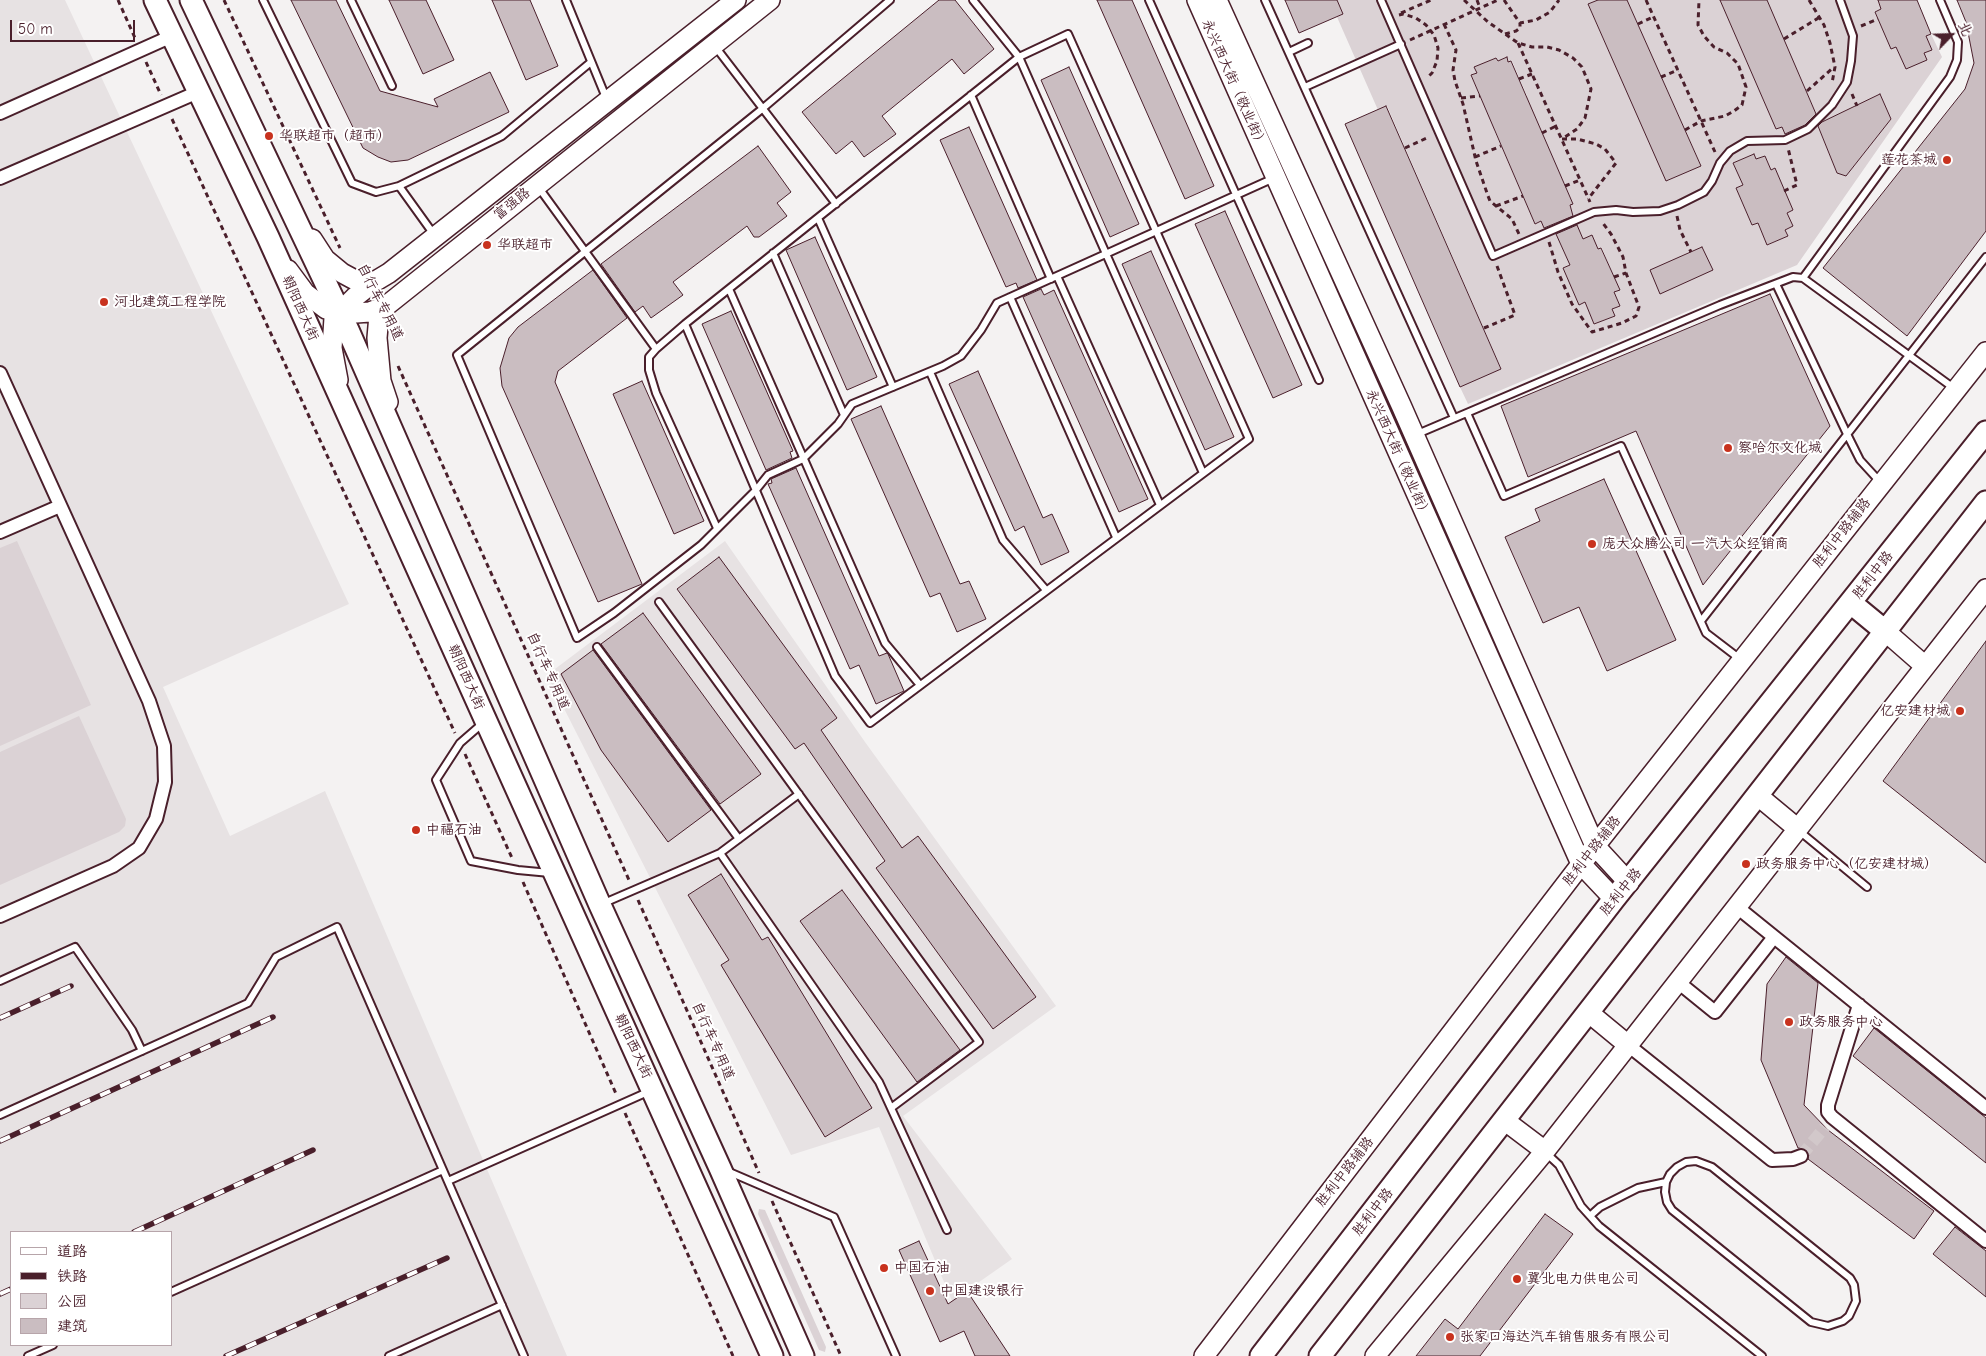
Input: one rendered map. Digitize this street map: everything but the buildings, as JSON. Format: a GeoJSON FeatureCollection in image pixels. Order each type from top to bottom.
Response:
{"type":"FeatureCollection","features":[{"type":"Feature","properties":{"kind":"main road","name":"朝阳西大街"},"geometry":{"type":"LineString","coordinates":[[155,0],[268,237],[772,1356]]}},
{"type":"Feature","properties":{"kind":"main road","name":"朝阳西大街"},"geometry":{"type":"LineString","coordinates":[[192,0],[340,311],[600,905],[803,1356]]}},
{"type":"Feature","properties":{"kind":"main road","name":"富强路"},"geometry":{"type":"LineString","coordinates":[[340,311],[374,282],[436,236],[736,0]]}},
{"type":"Feature","properties":{"kind":"main road","name":"富强路"},"geometry":{"type":"LineString","coordinates":[[386,306],[770,0]]}},
{"type":"Feature","properties":{"kind":"main road","name":"永兴西大街（敬业街）"},"geometry":{"type":"LineString","coordinates":[[1197,0],[1581,864],[1614,899]]}},
{"type":"Feature","properties":{"kind":"main road","name":"永兴西大街（敬业街）"},"geometry":{"type":"LineString","coordinates":[[1217,0],[1414,435],[1595,846],[1629,883]]}},
{"type":"Feature","properties":{"kind":"main road"},"geometry":{"type":"LineString","coordinates":[[277,182],[325,259],[342,274],[355,280],[374,282]]}},
{"type":"Feature","properties":{"kind":"main road"},"geometry":{"type":"LineString","coordinates":[[268,237],[305,293],[326,309],[356,313],[370,312],[386,306]]}},
{"type":"Feature","properties":{"kind":"main road"},"geometry":{"type":"LineString","coordinates":[[386,306],[379,315],[378,320],[377,338],[381,381],[408,465]]}},
{"type":"Feature","properties":{"kind":"main road"},"geometry":{"type":"LineString","coordinates":[[340,311],[334,318],[332,348],[342,402]]}},
{"type":"Feature","properties":{"kind":"main road","name":"胜利中路辅路"},"geometry":{"type":"LineString","coordinates":[[1204,1356],[1595,846],[1986,352]]}},
{"type":"Feature","properties":{"kind":"main road","name":"胜利中路"},"geometry":{"type":"LineString","coordinates":[[1262,1356],[1614,899],[1629,883],[1986,432]]}},
{"type":"Feature","properties":{"kind":"main road"},"geometry":{"type":"LineString","coordinates":[[1320,1356],[1986,502]]}},
{"type":"Feature","properties":{"kind":"main road"},"geometry":{"type":"LineString","coordinates":[[1375,1356],[1545,1151],[1986,589]]}},
{"type":"Feature","properties":{"kind":"main road"},"geometry":{"type":"LineString","coordinates":[[1851,603],[1926,666]]}},
{"type":"Feature","properties":{"kind":"main road"},"geometry":{"type":"LineString","coordinates":[[1757,795],[1798,829]]}},
{"type":"Feature","properties":{"kind":"main road"},"geometry":{"type":"LineString","coordinates":[[1588,1012],[1628,1045]]}},
{"type":"Feature","properties":{"kind":"main road"},"geometry":{"type":"LineString","coordinates":[[1504,1120],[1545,1151]]}},
{"type":"Feature","properties":{"kind":"street"},"geometry":{"type":"LineString","coordinates":[[0,113],[172,36]]}},
{"type":"Feature","properties":{"kind":"street"},"geometry":{"type":"LineString","coordinates":[[0,178],[198,92]]}},
{"type":"Feature","properties":{"kind":"street"},"geometry":{"type":"LineString","coordinates":[[0,372],[149,702],[164,746],[165,782],[156,819],[139,848],[113,866],[0,916]]}},
{"type":"Feature","properties":{"kind":"street"},"geometry":{"type":"LineString","coordinates":[[0,532],[60,506]]}},
{"type":"Feature","properties":{"kind":"street"},"geometry":{"type":"LineString","coordinates":[[1737,906],[1986,1108]]}},
{"type":"Feature","properties":{"kind":"street"},"geometry":{"type":"LineString","coordinates":[[1678,982],[1715,1012],[1774,937]]}},
{"type":"Feature","properties":{"kind":"street"},"geometry":{"type":"LineString","coordinates":[[1859,1005],[1828,1105],[1828,1122],[1986,1241]]}},
{"type":"Feature","properties":{"kind":"street"},"geometry":{"type":"LineString","coordinates":[[1628,1045],[1772,1160],[1793,1159],[1802,1156]]}},
{"type":"Feature","properties":{"kind":"lane"},"geometry":{"type":"LineString","coordinates":[[263,0],[352,183],[376,192],[399,186],[502,136],[591,62]]}},
{"type":"Feature","properties":{"kind":"lane"},"geometry":{"type":"LineString","coordinates":[[351,0],[392,86]]}},
{"type":"Feature","properties":{"kind":"lane"},"geometry":{"type":"LineString","coordinates":[[566,0],[608,101]]}},
{"type":"Feature","properties":{"kind":"lane"},"geometry":{"type":"LineString","coordinates":[[890,0],[762,109],[457,355],[577,638],[622,607],[701,545],[756,490],[768,474],[803,459],[838,424],[852,404],[930,372],[962,356],[981,330],[997,303],[1276,178]]}},
{"type":"Feature","properties":{"kind":"lane"},"geometry":{"type":"LineString","coordinates":[[973,0],[1018,57],[1204,473]]}},
{"type":"Feature","properties":{"kind":"lane"},"geometry":{"type":"LineString","coordinates":[[1149,0],[1319,380]]}},
{"type":"Feature","properties":{"kind":"lane"},"geometry":{"type":"LineString","coordinates":[[1265,0],[1454,418]]}},
{"type":"Feature","properties":{"kind":"lane"},"geometry":{"type":"LineString","coordinates":[[1381,0],[1493,256],[1594,212],[1660,210],[1678,205],[1704,192],[1720,163],[1730,151],[1747,141],[1785,140],[1808,129],[1826,111],[1847,82],[1853,36],[1840,0]]}},
{"type":"Feature","properties":{"kind":"lane"},"geometry":{"type":"LineString","coordinates":[[1803,278],[1950,78],[1957,60],[1958,42],[1940,0]]}},
{"type":"Feature","properties":{"kind":"lane"},"geometry":{"type":"LineString","coordinates":[[685,324],[836,676],[870,723],[1249,439],[1068,34],[1018,57],[685,324],[649,357],[649,370],[656,393],[718,528]]}},
{"type":"Feature","properties":{"kind":"lane"},"geometry":{"type":"LineString","coordinates":[[1289,52],[1308,43]]}},
{"type":"Feature","properties":{"kind":"lane"},"geometry":{"type":"LineString","coordinates":[[713,44],[836,204]]}},
{"type":"Feature","properties":{"kind":"lane"},"geometry":{"type":"LineString","coordinates":[[1305,87],[1400,44]]}},
{"type":"Feature","properties":{"kind":"lane"},"geometry":{"type":"LineString","coordinates":[[971,95],[1160,505]]}},
{"type":"Feature","properties":{"kind":"lane"},"geometry":{"type":"LineString","coordinates":[[536,185],[656,350]]}},
{"type":"Feature","properties":{"kind":"lane"},"geometry":{"type":"LineString","coordinates":[[399,186],[436,236]]}},
{"type":"Feature","properties":{"kind":"lane"},"geometry":{"type":"LineString","coordinates":[[818,218],[893,387]]}},
{"type":"Feature","properties":{"kind":"lane"},"geometry":{"type":"LineString","coordinates":[[773,253],[844,415]]}},
{"type":"Feature","properties":{"kind":"lane"},"geometry":{"type":"LineString","coordinates":[[1701,621],[1986,257]]}},
{"type":"Feature","properties":{"kind":"lane"},"geometry":{"type":"LineString","coordinates":[[1414,435],[1711,309],[1793,278],[1803,278],[1956,390]]}},
{"type":"Feature","properties":{"kind":"lane"},"geometry":{"type":"LineString","coordinates":[[1776,284],[1860,460],[1882,483]]}},
{"type":"Feature","properties":{"kind":"lane"},"geometry":{"type":"LineString","coordinates":[[729,289],[885,643],[920,685]]}},
{"type":"Feature","properties":{"kind":"lane"},"geometry":{"type":"LineString","coordinates":[[1010,297],[1116,538]]}},
{"type":"Feature","properties":{"kind":"lane"},"geometry":{"type":"LineString","coordinates":[[930,372],[1002,540],[1046,590]]}},
{"type":"Feature","properties":{"kind":"lane"},"geometry":{"type":"LineString","coordinates":[[1467,413],[1504,496],[1622,446],[1706,633],[1742,661]]}},
{"type":"Feature","properties":{"kind":"lane"},"geometry":{"type":"LineString","coordinates":[[659,602],[979,1042],[892,1108]]}},
{"type":"Feature","properties":{"kind":"lane"},"geometry":{"type":"LineString","coordinates":[[598,647],[739,839]]}},
{"type":"Feature","properties":{"kind":"lane"},"geometry":{"type":"LineString","coordinates":[[486,721],[460,743],[436,780],[471,861],[518,870],[554,873]]}},
{"type":"Feature","properties":{"kind":"lane"},"geometry":{"type":"LineString","coordinates":[[600,905],[720,853],[799,794]]}},
{"type":"Feature","properties":{"kind":"lane"},"geometry":{"type":"LineString","coordinates":[[1798,829],[1867,887]]}},
{"type":"Feature","properties":{"kind":"lane"},"geometry":{"type":"LineString","coordinates":[[720,853],[879,1082],[947,1230]]}},
{"type":"Feature","properties":{"kind":"lane"},"geometry":{"type":"LineString","coordinates":[[0,1115],[248,1003],[276,957],[337,927],[524,1356]]}},
{"type":"Feature","properties":{"kind":"lane"},"geometry":{"type":"LineString","coordinates":[[0,981],[75,947],[132,1030],[142,1051]]}},
{"type":"Feature","properties":{"kind":"lane"},"geometry":{"type":"LineString","coordinates":[[448,1180],[653,1090]]}},
{"type":"Feature","properties":{"kind":"lane"},"geometry":{"type":"LineString","coordinates":[[1545,1151],[1559,1165],[1581,1206],[1599,1226],[1762,1356]]}},
{"type":"Feature","properties":{"kind":"lane"},"geometry":{"type":"LineString","coordinates":[[1696,1161],[1712,1167],[1850,1278],[1854,1285],[1856,1301],[1849,1316],[1843,1321],[1828,1326],[1811,1322],[1672,1210],[1664,1192],[1666,1182],[1670,1174],[1677,1167],[1686,1162],[1696,1161]]}},
{"type":"Feature","properties":{"kind":"lane"},"geometry":{"type":"LineString","coordinates":[[720,1168],[834,1217],[896,1356]]}},
{"type":"Feature","properties":{"kind":"lane"},"geometry":{"type":"LineString","coordinates":[[172,1292],[443,1170]]}},
{"type":"Feature","properties":{"kind":"lane"},"geometry":{"type":"LineString","coordinates":[[1590,1216],[1600,1207],[1638,1188],[1666,1182]]}},
{"type":"Feature","properties":{"kind":"lane"},"geometry":{"type":"LineString","coordinates":[[389,1356],[502,1305]]}},
{"type":"Feature","properties":{"kind":"lane"},"geometry":{"type":"LineString","coordinates":[[28,1356],[51,1346]]}},
{"type":"Feature","properties":{"kind":"path"},"geometry":{"type":"LineString","coordinates":[[118,0],[518,870],[733,1356]]}},
{"type":"Feature","properties":{"kind":"path","name":"自行车专用道"},"geometry":{"type":"LineString","coordinates":[[224,0],[343,254]]}},
{"type":"Feature","properties":{"kind":"path"},"geometry":{"type":"LineString","coordinates":[[1389,18],[1430,0]]}},
{"type":"Feature","properties":{"kind":"path"},"geometry":{"type":"LineString","coordinates":[[1464,0],[1488,22],[1518,43],[1532,47],[1547,47],[1559,50],[1573,58],[1582,67],[1587,75],[1591,89],[1585,118],[1577,129],[1562,139]]}},
{"type":"Feature","properties":{"kind":"path"},"geometry":{"type":"LineString","coordinates":[[1477,0],[1480,8]]}},
{"type":"Feature","properties":{"kind":"path"},"geometry":{"type":"LineString","coordinates":[[1400,44],[1498,0]]}},
{"type":"Feature","properties":{"kind":"path"},"geometry":{"type":"LineString","coordinates":[[1504,0],[1520,22],[1520,28],[1505,34]]}},
{"type":"Feature","properties":{"kind":"path"},"geometry":{"type":"LineString","coordinates":[[1520,22],[1536,20],[1550,12],[1559,0]]}},
{"type":"Feature","properties":{"kind":"path"},"geometry":{"type":"LineString","coordinates":[[1646,0],[1720,163]]}},
{"type":"Feature","properties":{"kind":"path"},"geometry":{"type":"LineString","coordinates":[[1685,130],[1701,121],[1725,116],[1734,111],[1742,105],[1746,87],[1738,64],[1727,53],[1714,47],[1704,36],[1698,25],[1699,0]]}},
{"type":"Feature","properties":{"kind":"path"},"geometry":{"type":"LineString","coordinates":[[1809,0],[1820,16],[1830,43],[1834,67],[1826,111]]}},
{"type":"Feature","properties":{"kind":"path"},"geometry":{"type":"LineString","coordinates":[[1389,18],[1404,14],[1416,18],[1426,25],[1434,35],[1438,48],[1437,61],[1432,73],[1418,85]]}},
{"type":"Feature","properties":{"kind":"path"},"geometry":{"type":"LineString","coordinates":[[1784,39],[1820,16]]}},
{"type":"Feature","properties":{"kind":"path"},"geometry":{"type":"LineString","coordinates":[[1638,24],[1654,17]]}},
{"type":"Feature","properties":{"kind":"path"},"geometry":{"type":"LineString","coordinates":[[1851,30],[1878,19]]}},
{"type":"Feature","properties":{"kind":"path"},"geometry":{"type":"LineString","coordinates":[[1444,24],[1456,50],[1453,70],[1475,157],[1490,201],[1512,219],[1523,242]]}},
{"type":"Feature","properties":{"kind":"path"},"geometry":{"type":"LineString","coordinates":[[1518,43],[1594,212],[1611,234],[1623,257],[1626,273],[1638,307],[1636,316],[1592,332],[1572,304],[1565,290],[1551,254],[1548,232]]}},
{"type":"Feature","properties":{"kind":"path"},"geometry":{"type":"LineString","coordinates":[[1806,91],[1834,67]]}},
{"type":"Feature","properties":{"kind":"path"},"geometry":{"type":"LineString","coordinates":[[1661,77],[1678,70]]}},
{"type":"Feature","properties":{"kind":"path"},"geometry":{"type":"LineString","coordinates":[[1519,79],[1532,74]]}},
{"type":"Feature","properties":{"kind":"path"},"geometry":{"type":"LineString","coordinates":[[1460,98],[1480,96]]}},
{"type":"Feature","properties":{"kind":"path"},"geometry":{"type":"LineString","coordinates":[[1542,133],[1556,126]]}},
{"type":"Feature","properties":{"kind":"path"},"geometry":{"type":"LineString","coordinates":[[1405,148],[1439,132]]}},
{"type":"Feature","properties":{"kind":"path"},"geometry":{"type":"LineString","coordinates":[[1562,139],[1577,139],[1596,144],[1614,158],[1616,163],[1614,168],[1588,199]]}},
{"type":"Feature","properties":{"kind":"path"},"geometry":{"type":"LineString","coordinates":[[1784,191],[1797,185],[1785,140]]}},
{"type":"Feature","properties":{"kind":"path"},"geometry":{"type":"LineString","coordinates":[[1475,157],[1501,146]]}},
{"type":"Feature","properties":{"kind":"path"},"geometry":{"type":"LineString","coordinates":[[1565,186],[1580,180]]}},
{"type":"Feature","properties":{"kind":"path"},"geometry":{"type":"LineString","coordinates":[[1496,206],[1523,196]]}},
{"type":"Feature","properties":{"kind":"path"},"geometry":{"type":"LineString","coordinates":[[1678,205],[1677,214],[1680,230],[1691,252]]}},
{"type":"Feature","properties":{"kind":"path"},"geometry":{"type":"LineString","coordinates":[[1484,328],[1515,314],[1493,256]]}},
{"type":"Feature","properties":{"kind":"path"},"geometry":{"type":"LineString","coordinates":[[1614,277],[1626,273]]}},
{"type":"Feature","properties":{"kind":"path","name":"自行车专用道"},"geometry":{"type":"LineString","coordinates":[[397,364],[841,1356]]}},
{"type":"Feature","properties":{"kind":"shaded area"},"geometry":{"type":"Polygon","coordinates":[[[0,0],[65,0],[349,604],[163,687],[230,836],[325,791],[567,1356],[0,1356],[0,0]]]}},
{"type":"Feature","properties":{"kind":"shaded area"},"geometry":{"type":"Polygon","coordinates":[[[725,541],[865,742],[1056,1006],[903,1116],[1012,1259],[952,1301],[879,1127],[791,1155],[547,675],[725,541]]]}},
{"type":"Feature","properties":{"kind":"green space"},"geometry":{"type":"Polygon","coordinates":[[[1337,0],[1598,0],[1588,5],[1667,181],[1701,165],[1627,0],[1720,0],[1776,129],[1782,127],[1785,133],[1807,124],[1805,120],[1814,109],[1799,74],[1796,75],[1767,0],[1878,0],[1881,9],[1875,12],[1891,48],[1896,47],[1924,53],[1932,50],[1926,36],[1931,34],[1942,57],[1797,265],[1468,404],[1460,387],[1501,368],[1387,106],[1378,110],[1337,17],[1343,14],[1337,0]],[[1506,57],[1498,61],[1496,58],[1475,67],[1477,73],[1471,76],[1489,116],[1500,127],[1494,130],[1535,224],[1541,221],[1544,228],[1566,219],[1564,214],[1572,211],[1570,205],[1573,204],[1534,115],[1523,98],[1527,96],[1512,61],[1508,62],[1506,57]],[[1880,95],[1817,124],[1837,173],[1846,176],[1891,119],[1880,95]],[[1754,154],[1733,163],[1743,185],[1736,188],[1752,225],[1758,223],[1768,245],[1788,236],[1785,230],[1793,226],[1787,213],[1793,210],[1774,168],[1771,170],[1765,156],[1756,159],[1754,154]],[[1581,234],[1560,243],[1570,265],[1563,268],[1579,304],[1585,302],[1594,324],[1615,316],[1612,309],[1620,306],[1614,292],[1619,290],[1602,248],[1598,249],[1583,239],[1581,234]]]}},
{"type":"Feature","properties":{"kind":"green space"},"geometry":{"type":"Polygon","coordinates":[[[17,541],[91,705],[0,746],[0,548],[17,541]]]}},
{"type":"Feature","properties":{"kind":"green space"},"geometry":{"type":"Polygon","coordinates":[[[79,716],[126,819],[125,826],[119,832],[0,885],[0,752],[79,716]]]}},
{"type":"Feature","properties":{"kind":"green space"},"geometry":{"type":"Polygon","coordinates":[[[759,1209],[765,1210],[826,1347],[825,1352],[819,1350],[758,1214],[759,1209]]]}},
{"type":"Feature","properties":{"kind":"tunnel"},"geometry":{"type":"LineString","coordinates":[[1801,1156],[1825,1127]]}},
{"type":"Feature","properties":{"kind":"railway"},"geometry":{"type":"LineString","coordinates":[[0,1018],[71,986]]}},
{"type":"Feature","properties":{"kind":"railway"},"geometry":{"type":"LineString","coordinates":[[0,1141],[273,1017]]}},
{"type":"Feature","properties":{"kind":"railway"},"geometry":{"type":"LineString","coordinates":[[136,1231],[313,1150]]}},
{"type":"Feature","properties":{"kind":"railway"},"geometry":{"type":"LineString","coordinates":[[226,1356],[447,1258]]}},
{"type":"Feature","properties":{"kind":"railway"},"geometry":{"type":"LineString","coordinates":[[0,1294],[10,1289]]}},
{"type":"Feature","properties":{"kind":"place","name":"华联超市（超市）"},"geometry":{"type":"Point","coordinates":[269,136]}},
{"type":"Feature","properties":{"kind":"place","name":"莲花茶城"},"geometry":{"type":"Point","coordinates":[1947,160]}},
{"type":"Feature","properties":{"kind":"place","name":"华联超市"},"geometry":{"type":"Point","coordinates":[487,245]}},
{"type":"Feature","properties":{"kind":"place","name":"河北建筑工程学院"},"geometry":{"type":"Point","coordinates":[104,302]}},
{"type":"Feature","properties":{"kind":"place","name":"察哈尔文化城"},"geometry":{"type":"Point","coordinates":[1728,448]}},
{"type":"Feature","properties":{"kind":"place","name":"庞大众腾公司 一汽大众经销商"},"geometry":{"type":"Point","coordinates":[1592,544]}},
{"type":"Feature","properties":{"kind":"place","name":"亿安建材城"},"geometry":{"type":"Point","coordinates":[1960,711]}},
{"type":"Feature","properties":{"kind":"place","name":"中福石油"},"geometry":{"type":"Point","coordinates":[416,830]}},
{"type":"Feature","properties":{"kind":"place","name":"政务服务中心（亿安建材城）"},"geometry":{"type":"Point","coordinates":[1746,864]}},
{"type":"Feature","properties":{"kind":"place","name":"政务服务中心"},"geometry":{"type":"Point","coordinates":[1789,1022]}},
{"type":"Feature","properties":{"kind":"place","name":"中国石油"},"geometry":{"type":"Point","coordinates":[884,1268]}},
{"type":"Feature","properties":{"kind":"place","name":"冀北电力供电公司"},"geometry":{"type":"Point","coordinates":[1517,1279]}},
{"type":"Feature","properties":{"kind":"place","name":"中国建设银行"},"geometry":{"type":"Point","coordinates":[930,1291]}},
{"type":"Feature","properties":{"kind":"place","name":"张家口海达汽车销售服务有限公司"},"geometry":{"type":"Point","coordinates":[1450,1337]}}]}
